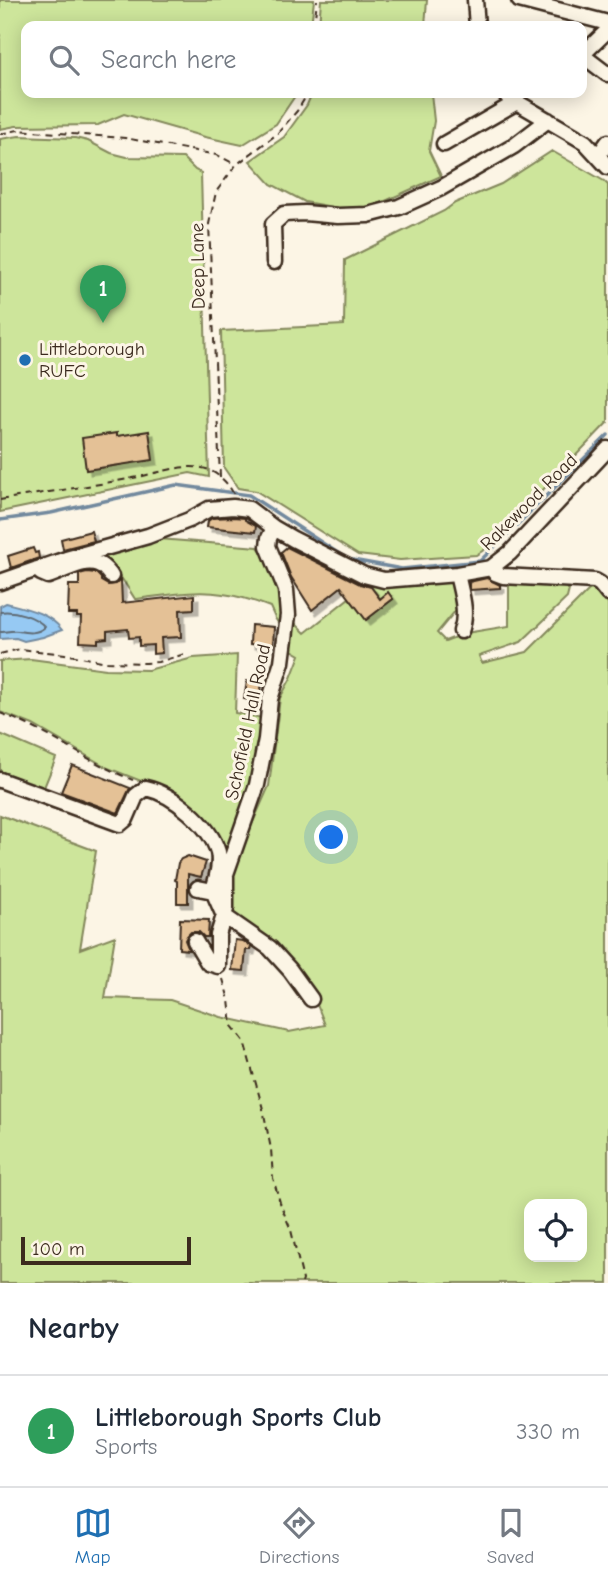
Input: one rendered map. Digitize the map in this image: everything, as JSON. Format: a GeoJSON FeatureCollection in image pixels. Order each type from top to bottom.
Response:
{"type":"FeatureCollection","features":[{"type":"Feature","properties":{"kind":"street"},"geometry":{"type":"LineString","coordinates":[[475,0],[477,21]]}},
{"type":"Feature","properties":{"kind":"street"},"geometry":{"type":"LineString","coordinates":[[519,0],[608,23]]}},
{"type":"Feature","properties":{"kind":"street"},"geometry":{"type":"LineString","coordinates":[[587,50],[608,30]]}},
{"type":"Feature","properties":{"kind":"street"},"geometry":{"type":"LineString","coordinates":[[587,59],[608,73]]}},
{"type":"Feature","properties":{"kind":"street"},"geometry":{"type":"LineString","coordinates":[[512,98],[585,142],[603,162]]}},
{"type":"Feature","properties":{"kind":"street"},"geometry":{"type":"LineString","coordinates":[[444,144],[517,102]]}},
{"type":"Feature","properties":{"kind":"street"},"geometry":{"type":"LineString","coordinates":[[274,262],[273,224],[284,214],[368,215],[399,206],[441,188],[514,146],[548,120]]}},
{"type":"Feature","properties":{"kind":"street"},"geometry":{"type":"LineString","coordinates":[[603,162],[608,142]]}},
{"type":"Feature","properties":{"kind":"street","name":"Rakewood Road"},"geometry":{"type":"LineString","coordinates":[[0,582],[66,559],[148,536],[209,509],[233,507],[249,509],[274,528],[364,575],[384,580],[457,574],[491,568],[510,553],[608,449]]}},
{"type":"Feature","properties":{"kind":"street","name":"Schofield Hall Road"},"geometry":{"type":"LineString","coordinates":[[218,966],[218,935],[226,909],[226,874],[257,785],[270,699],[282,662],[288,615],[286,590],[268,546],[274,528]]}},
{"type":"Feature","properties":{"kind":"street"},"geometry":{"type":"LineString","coordinates":[[37,569],[48,576],[92,563],[100,564],[111,576]]}},
{"type":"Feature","properties":{"kind":"street"},"geometry":{"type":"LineString","coordinates":[[491,568],[503,576],[595,581],[608,594]]}},
{"type":"Feature","properties":{"kind":"street"},"geometry":{"type":"LineString","coordinates":[[457,574],[465,613],[461,631]]}},
{"type":"Feature","properties":{"kind":"street"},"geometry":{"type":"LineString","coordinates":[[0,780],[120,824],[126,820],[136,796],[146,788],[176,802],[199,822],[218,853],[219,860],[205,889],[224,916],[270,948],[311,999]]}},
{"type":"Feature","properties":{"kind":"street"},"geometry":{"type":"LineString","coordinates":[[195,942],[208,963],[218,966]]}},
{"type":"Feature","properties":{"kind":"path"},"geometry":{"type":"LineString","coordinates":[[315,21],[317,0]]}},
{"type":"Feature","properties":{"kind":"path","name":"Deep Lane"},"geometry":{"type":"LineString","coordinates":[[220,477],[209,224],[216,192],[236,164],[277,134],[305,98]]}},
{"type":"Feature","properties":{"kind":"path"},"geometry":{"type":"LineString","coordinates":[[0,134],[18,130],[125,138],[218,155],[236,164]]}},
{"type":"Feature","properties":{"kind":"path"},"geometry":{"type":"LineString","coordinates":[[0,500],[186,467],[204,468],[220,477],[232,489],[237,502]]}},
{"type":"Feature","properties":{"kind":"path"},"geometry":{"type":"LineString","coordinates":[[0,654],[20,649],[107,662],[146,663],[188,653]]}},
{"type":"Feature","properties":{"kind":"path"},"geometry":{"type":"LineString","coordinates":[[0,713],[32,726],[110,771],[135,780]]}},
{"type":"Feature","properties":{"kind":"path"},"geometry":{"type":"LineString","coordinates":[[218,966],[229,1000],[232,1026],[244,1041],[263,1109],[271,1149],[273,1178],[291,1230],[302,1283]]}},
{"type":"Feature","properties":{"kind":"green space"},"geometry":{"type":"Polygon","coordinates":[[[0,0],[314,0],[312,21],[21,21],[21,98],[294,98],[276,124],[242,145],[124,114],[98,125],[16,126],[0,129],[0,0]]]}},
{"type":"Feature","properties":{"kind":"green space"},"geometry":{"type":"Polygon","coordinates":[[[321,0],[427,0],[425,21],[319,21],[321,0]]]}},
{"type":"Feature","properties":{"kind":"green space"},"geometry":{"type":"Polygon","coordinates":[[[310,98],[432,98],[434,121],[429,151],[441,176],[372,207],[338,208],[305,202],[271,184],[250,161],[284,137],[310,98]]]}},
{"type":"Feature","properties":{"kind":"green space"},"geometry":{"type":"Polygon","coordinates":[[[19,136],[75,138],[127,157],[183,158],[201,173],[209,477],[190,473],[0,512],[0,139],[19,136]]]}},
{"type":"Feature","properties":{"kind":"green space"},"geometry":{"type":"Polygon","coordinates":[[[552,151],[608,185],[608,422],[487,548],[476,555],[400,560],[358,555],[256,491],[238,488],[224,468],[221,331],[344,325],[345,260],[455,203],[501,184],[552,151]]]}},
{"type":"Feature","properties":{"kind":"green space"},"geometry":{"type":"Polygon","coordinates":[[[159,539],[258,547],[271,566],[278,584],[281,627],[270,607],[235,596],[201,592],[135,599],[114,569],[97,555],[159,539]]]}},
{"type":"Feature","properties":{"kind":"green space"},"geometry":{"type":"Polygon","coordinates":[[[452,580],[456,610],[437,633],[445,641],[466,633],[509,626],[509,580],[562,582],[569,590],[567,598],[521,642],[479,656],[482,663],[527,652],[594,585],[608,601],[608,1283],[0,1283],[0,815],[96,851],[80,949],[115,936],[105,998],[170,1000],[221,1017],[289,1032],[325,1025],[312,992],[229,914],[234,865],[269,786],[280,698],[300,655],[290,649],[293,621],[305,633],[349,598],[366,619],[393,599],[388,593],[380,599],[368,582],[427,585],[452,580]]]}},
{"type":"Feature","properties":{"kind":"green space"},"geometry":{"type":"Polygon","coordinates":[[[237,655],[235,713],[263,718],[254,783],[223,873],[219,842],[177,799],[108,768],[33,725],[0,712],[0,661],[31,659],[106,669],[148,670],[193,658],[237,655]]]}},
{"type":"Feature","properties":{"kind":"green space"},"geometry":{"type":"Polygon","coordinates":[[[0,734],[56,758],[43,790],[0,771],[0,734]]]}},
{"type":"Feature","properties":{"kind":"water"},"geometry":{"type":"Polygon","coordinates":[[[6,603],[44,615],[62,630],[24,641],[16,638],[0,639],[0,606],[6,603]]]}},
{"type":"Feature","properties":{"kind":"building"},"geometry":{"type":"Polygon","coordinates":[[[149,431],[153,460],[86,470],[82,438],[149,431]]]}},
{"type":"Feature","properties":{"kind":"building"},"geometry":{"type":"Polygon","coordinates":[[[212,518],[245,518],[256,526],[255,532],[207,527],[212,518]]]}},
{"type":"Feature","properties":{"kind":"building"},"geometry":{"type":"Polygon","coordinates":[[[91,531],[94,541],[63,549],[61,539],[91,531]]]}},
{"type":"Feature","properties":{"kind":"building"},"geometry":{"type":"Polygon","coordinates":[[[287,547],[371,587],[380,599],[388,592],[393,599],[366,620],[341,587],[312,610],[291,577],[281,552],[287,547]]]}},
{"type":"Feature","properties":{"kind":"building"},"geometry":{"type":"Polygon","coordinates":[[[33,548],[35,553],[38,552],[39,558],[11,568],[8,556],[33,548]]]}},
{"type":"Feature","properties":{"kind":"building"},"geometry":{"type":"Polygon","coordinates":[[[96,573],[101,581],[108,585],[116,584],[121,579],[122,603],[194,595],[194,609],[180,610],[181,637],[161,638],[162,653],[153,654],[153,645],[139,646],[139,637],[129,638],[128,629],[107,631],[107,638],[98,639],[98,643],[80,642],[81,617],[68,614],[69,585],[79,585],[79,574],[96,573]]]}},
{"type":"Feature","properties":{"kind":"building"},"geometry":{"type":"Polygon","coordinates":[[[487,578],[500,585],[500,588],[470,590],[469,582],[487,578]]]}},
{"type":"Feature","properties":{"kind":"building"},"geometry":{"type":"Polygon","coordinates":[[[251,625],[274,627],[273,646],[250,644],[251,625]]]}},
{"type":"Feature","properties":{"kind":"building"},"geometry":{"type":"Polygon","coordinates":[[[247,681],[262,683],[259,702],[244,699],[247,681]]]}},
{"type":"Feature","properties":{"kind":"building"},"geometry":{"type":"Polygon","coordinates":[[[72,765],[130,788],[118,813],[61,792],[72,765]]]}},
{"type":"Feature","properties":{"kind":"building"},"geometry":{"type":"Polygon","coordinates":[[[188,856],[206,862],[201,877],[188,874],[188,903],[177,903],[175,880],[178,863],[188,856]]]}},
{"type":"Feature","properties":{"kind":"building"},"geometry":{"type":"Polygon","coordinates":[[[180,919],[209,920],[208,937],[199,932],[191,932],[185,940],[189,950],[179,949],[180,919]]]}},
{"type":"Feature","properties":{"kind":"building"},"geometry":{"type":"Polygon","coordinates":[[[235,940],[251,946],[250,950],[246,950],[244,971],[232,970],[235,940]]]}},
{"type":"Feature","properties":{"kind":"waterway"},"geometry":{"type":"LineString","coordinates":[[0,520],[51,513],[176,485],[249,495],[347,559],[402,569],[480,561],[608,435]]}},
{"type":"Feature","properties":{"kind":"place","name":"Littleborough Sports Club"},"geometry":{"type":"Point","coordinates":[103,323]}},
{"type":"Feature","properties":{"kind":"place","name":"Littleborough RUFC"},"geometry":{"type":"Point","coordinates":[25,360]}}]}
